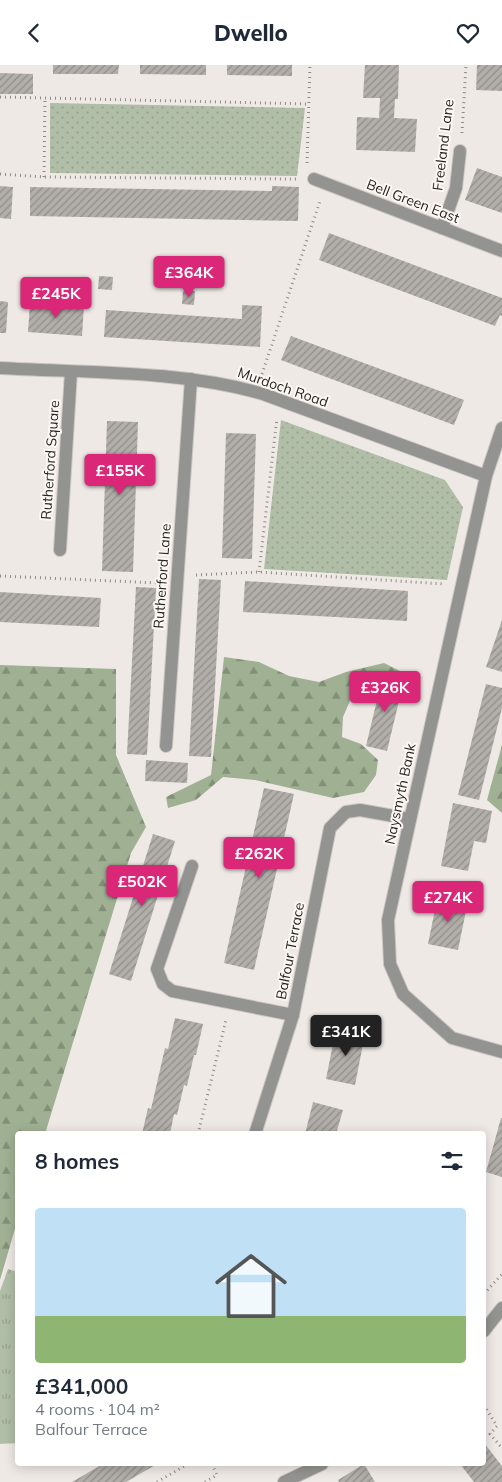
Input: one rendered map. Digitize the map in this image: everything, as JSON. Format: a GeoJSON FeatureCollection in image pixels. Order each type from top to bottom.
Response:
{"type":"FeatureCollection","features":[{"type":"Feature","properties":{"kind":"street","name":"Freeland Lane"},"geometry":{"type":"LineString","coordinates":[[442,228],[456,188],[460,151]]}},
{"type":"Feature","properties":{"kind":"street","name":"Bell Green East"},"geometry":{"type":"LineString","coordinates":[[314,179],[502,251]]}},
{"type":"Feature","properties":{"kind":"street","name":"Murdoch Road"},"geometry":{"type":"LineString","coordinates":[[0,368],[191,379],[227,383],[486,476]]}},
{"type":"Feature","properties":{"kind":"street","name":"Rutherford Square"},"geometry":{"type":"LineString","coordinates":[[60,550],[71,372]]}},
{"type":"Feature","properties":{"kind":"street","name":"Rutherford Lane"},"geometry":{"type":"LineString","coordinates":[[166,746],[191,379]]}},
{"type":"Feature","properties":{"kind":"street","name":"Naysmyth Bank"},"geometry":{"type":"LineString","coordinates":[[502,427],[486,476],[388,920],[390,964],[403,994],[452,1038],[502,1053]]}},
{"type":"Feature","properties":{"kind":"street","name":"Balfour Terrace"},"geometry":{"type":"LineString","coordinates":[[256,1131],[293,1015],[330,828],[346,812],[360,811],[410,819]]}},
{"type":"Feature","properties":{"kind":"street"},"geometry":{"type":"LineString","coordinates":[[192,867],[157,969],[163,983],[172,991],[293,1015]]}},
{"type":"Feature","properties":{"kind":"street"},"geometry":{"type":"LineString","coordinates":[[486,1328],[502,1308]]}},
{"type":"Feature","properties":{"kind":"street"},"geometry":{"type":"LineString","coordinates":[[284,1482],[318,1466]]}},
{"type":"Feature","properties":{"kind":"path"},"geometry":{"type":"LineString","coordinates":[[256,392],[321,203],[314,179],[307,170],[310,65]]}},
{"type":"Feature","properties":{"kind":"path","name":"Freeland Lane"},"geometry":{"type":"LineString","coordinates":[[460,151],[466,65]]}},
{"type":"Feature","properties":{"kind":"path"},"geometry":{"type":"LineString","coordinates":[[0,97],[309,104]]}},
{"type":"Feature","properties":{"kind":"path"},"geometry":{"type":"LineString","coordinates":[[44,177],[45,99]]}},
{"type":"Feature","properties":{"kind":"path"},"geometry":{"type":"LineString","coordinates":[[0,174],[44,177],[314,179]]}},
{"type":"Feature","properties":{"kind":"path"},"geometry":{"type":"LineString","coordinates":[[259,572],[275,434]]}},
{"type":"Feature","properties":{"kind":"path"},"geometry":{"type":"LineString","coordinates":[[0,576],[177,584],[200,573],[259,572],[424,582]]}},
{"type":"Feature","properties":{"kind":"path"},"geometry":{"type":"LineString","coordinates":[[199,1131],[230,1002]]}},
{"type":"Feature","properties":{"kind":"path"},"geometry":{"type":"LineString","coordinates":[[486,1292],[502,1274]]}},
{"type":"Feature","properties":{"kind":"path"},"geometry":{"type":"LineString","coordinates":[[486,1408],[497,1426],[490,1434],[502,1448]]}},
{"type":"Feature","properties":{"kind":"path"},"geometry":{"type":"LineString","coordinates":[[157,1482],[185,1466]]}},
{"type":"Feature","properties":{"kind":"path"},"geometry":{"type":"LineString","coordinates":[[205,1482],[218,1475],[213,1466]]}},
{"type":"Feature","properties":{"kind":"green space"},"geometry":{"type":"Polygon","coordinates":[[[50,103],[305,108],[297,176],[50,173],[50,103]]]}},
{"type":"Feature","properties":{"kind":"green space"},"geometry":{"type":"Polygon","coordinates":[[[281,420],[445,480],[463,507],[447,580],[264,569],[281,420]]]}},
{"type":"Feature","properties":{"kind":"green space"},"geometry":{"type":"Polygon","coordinates":[[[224,657],[259,662],[289,676],[319,682],[346,672],[384,663],[402,672],[404,676],[382,675],[352,696],[343,717],[342,737],[361,744],[378,760],[376,775],[364,792],[333,798],[255,780],[223,777],[196,800],[168,808],[166,797],[211,775],[224,657]]]}},
{"type":"Feature","properties":{"kind":"green space"},"geometry":{"type":"Polygon","coordinates":[[[0,665],[116,669],[116,755],[146,827],[131,853],[46,1131],[15,1131],[15,1229],[0,1280],[0,665]]]}},
{"type":"Feature","properties":{"kind":"green space"},"geometry":{"type":"Polygon","coordinates":[[[502,745],[502,813],[487,800],[502,745]]]}},
{"type":"Feature","properties":{"kind":"green space"},"geometry":{"type":"Polygon","coordinates":[[[8,1269],[15,1271],[15,1443],[0,1444],[0,1291],[8,1269]]]}},
{"type":"Feature","properties":{"kind":"building"},"geometry":{"type":"Polygon","coordinates":[[[53,65],[119,65],[118,74],[53,74],[53,65]]]}},
{"type":"Feature","properties":{"kind":"building"},"geometry":{"type":"Polygon","coordinates":[[[140,65],[206,65],[206,75],[140,74],[140,65]]]}},
{"type":"Feature","properties":{"kind":"building"},"geometry":{"type":"Polygon","coordinates":[[[227,65],[292,65],[292,76],[227,75],[227,65]]]}},
{"type":"Feature","properties":{"kind":"building"},"geometry":{"type":"Polygon","coordinates":[[[365,65],[399,65],[398,99],[395,99],[394,118],[417,119],[415,152],[356,150],[357,117],[379,118],[380,98],[363,98],[365,65]]]}},
{"type":"Feature","properties":{"kind":"building"},"geometry":{"type":"Polygon","coordinates":[[[477,65],[502,65],[502,91],[476,90],[477,65]]]}},
{"type":"Feature","properties":{"kind":"building"},"geometry":{"type":"Polygon","coordinates":[[[0,73],[33,74],[33,94],[0,94],[0,73]]]}},
{"type":"Feature","properties":{"kind":"building"},"geometry":{"type":"Polygon","coordinates":[[[477,168],[502,177],[502,213],[465,200],[477,168]]]}},
{"type":"Feature","properties":{"kind":"building"},"geometry":{"type":"Polygon","coordinates":[[[0,186],[13,187],[11,219],[0,218],[0,186]]]}},
{"type":"Feature","properties":{"kind":"building"},"geometry":{"type":"Polygon","coordinates":[[[272,186],[299,187],[298,221],[30,216],[30,187],[272,191],[272,186]]]}},
{"type":"Feature","properties":{"kind":"building"},"geometry":{"type":"Polygon","coordinates":[[[329,233],[502,298],[502,316],[500,315],[495,326],[319,260],[329,233]]]}},
{"type":"Feature","properties":{"kind":"building"},"geometry":{"type":"Polygon","coordinates":[[[99,276],[113,277],[112,290],[98,289],[99,276]]]}},
{"type":"Feature","properties":{"kind":"building"},"geometry":{"type":"Polygon","coordinates":[[[183,291],[195,291],[194,305],[182,304],[183,291]]]}},
{"type":"Feature","properties":{"kind":"building"},"geometry":{"type":"Polygon","coordinates":[[[0,301],[8,302],[6,333],[0,333],[0,301]]]}},
{"type":"Feature","properties":{"kind":"building"},"geometry":{"type":"Polygon","coordinates":[[[30,302],[84,305],[82,336],[28,332],[30,302]]]}},
{"type":"Feature","properties":{"kind":"building"},"geometry":{"type":"Polygon","coordinates":[[[242,305],[262,306],[260,347],[104,337],[106,310],[242,319],[242,305]]]}},
{"type":"Feature","properties":{"kind":"building"},"geometry":{"type":"Polygon","coordinates":[[[291,336],[464,400],[454,425],[281,360],[291,336]]]}},
{"type":"Feature","properties":{"kind":"building"},"geometry":{"type":"Polygon","coordinates":[[[107,421],[138,422],[133,572],[102,571],[107,421]]]}},
{"type":"Feature","properties":{"kind":"building"},"geometry":{"type":"Polygon","coordinates":[[[226,433],[256,434],[252,559],[222,558],[226,433]]]}},
{"type":"Feature","properties":{"kind":"building"},"geometry":{"type":"Polygon","coordinates":[[[199,579],[221,580],[211,757],[189,756],[199,579]]]}},
{"type":"Feature","properties":{"kind":"building"},"geometry":{"type":"Polygon","coordinates":[[[245,581],[408,591],[407,621],[243,612],[245,581]]]}},
{"type":"Feature","properties":{"kind":"building"},"geometry":{"type":"Polygon","coordinates":[[[136,587],[156,588],[147,755],[127,754],[136,587]]]}},
{"type":"Feature","properties":{"kind":"building"},"geometry":{"type":"Polygon","coordinates":[[[0,592],[101,598],[99,627],[0,622],[0,592]]]}},
{"type":"Feature","properties":{"kind":"building"},"geometry":{"type":"Polygon","coordinates":[[[502,620],[502,672],[486,667],[502,620]]]}},
{"type":"Feature","properties":{"kind":"building"},"geometry":{"type":"Polygon","coordinates":[[[383,675],[404,680],[387,751],[366,746],[383,675]]]}},
{"type":"Feature","properties":{"kind":"building"},"geometry":{"type":"Polygon","coordinates":[[[486,684],[502,688],[502,708],[479,800],[458,795],[486,684]]]}},
{"type":"Feature","properties":{"kind":"building"},"geometry":{"type":"Polygon","coordinates":[[[146,760],[188,763],[187,783],[145,781],[146,760]]]}},
{"type":"Feature","properties":{"kind":"building"},"geometry":{"type":"Polygon","coordinates":[[[264,788],[294,794],[254,970],[224,963],[264,788]]]}},
{"type":"Feature","properties":{"kind":"building"},"geometry":{"type":"Polygon","coordinates":[[[453,803],[492,811],[486,843],[474,841],[468,871],[441,866],[453,803]]]}},
{"type":"Feature","properties":{"kind":"building"},"geometry":{"type":"Polygon","coordinates":[[[153,834],[175,841],[131,981],[109,974],[153,834]]]}},
{"type":"Feature","properties":{"kind":"building"},"geometry":{"type":"Polygon","coordinates":[[[438,895],[468,901],[458,950],[428,944],[438,895]]]}},
{"type":"Feature","properties":{"kind":"building"},"geometry":{"type":"Polygon","coordinates":[[[175,1018],[203,1024],[187,1086],[184,1085],[177,1115],[174,1114],[171,1131],[143,1131],[148,1108],[151,1109],[165,1048],[168,1049],[175,1018]]]}},
{"type":"Feature","properties":{"kind":"building"},"geometry":{"type":"Polygon","coordinates":[[[336,1029],[365,1034],[355,1085],[326,1079],[336,1029]]]}},
{"type":"Feature","properties":{"kind":"building"},"geometry":{"type":"Polygon","coordinates":[[[313,1102],[343,1110],[337,1131],[306,1131],[313,1102]]]}},
{"type":"Feature","properties":{"kind":"building"},"geometry":{"type":"Polygon","coordinates":[[[502,1118],[502,1177],[486,1172],[502,1118]]]}},
{"type":"Feature","properties":{"kind":"building"},"geometry":{"type":"Polygon","coordinates":[[[486,1446],[502,1466],[502,1482],[474,1482],[462,1466],[486,1466],[486,1446]]]}},
{"type":"Feature","properties":{"kind":"building"},"geometry":{"type":"Polygon","coordinates":[[[100,1466],[154,1466],[126,1482],[72,1482],[100,1466]]]}},
{"type":"Feature","properties":{"kind":"building"},"geometry":{"type":"Polygon","coordinates":[[[361,1466],[365,1466],[375,1482],[339,1482],[338,1480],[361,1466]]]}}]}
